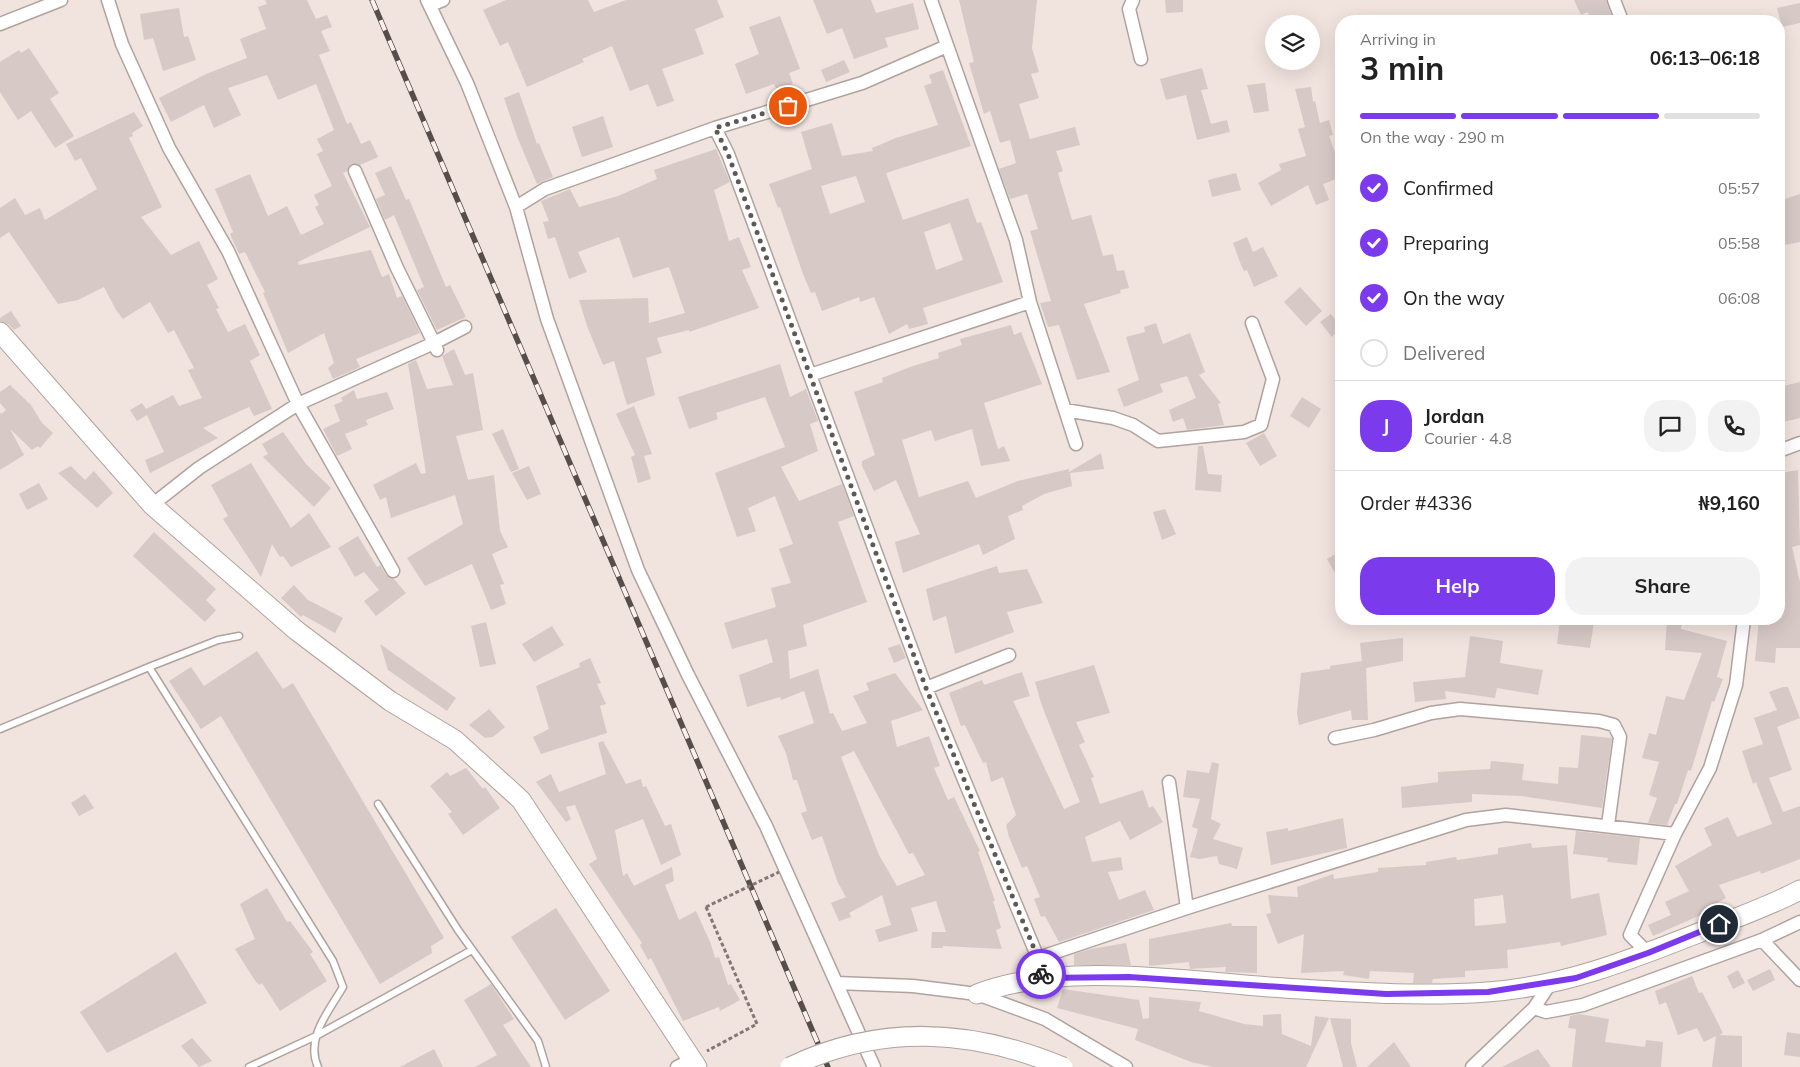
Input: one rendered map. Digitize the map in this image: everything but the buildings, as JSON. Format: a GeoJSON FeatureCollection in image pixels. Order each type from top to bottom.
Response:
{"type":"FeatureCollection","features":[{"type":"Feature","properties":{"kind":"main road"},"geometry":{"type":"LineString","coordinates":[[0,332],[152,505],[297,631],[390,701],[455,740],[521,800],[688,1065]]}},
{"type":"Feature","properties":{"kind":"main road"},"geometry":{"type":"LineString","coordinates":[[977,994],[996,987],[1041,978],[1129,977],[1386,994],[1488,992],[1550,984],[1576,978],[1648,953],[1800,890]]}},
{"type":"Feature","properties":{"kind":"main road"},"geometry":{"type":"LineString","coordinates":[[790,1067],[819,1053],[873,1040],[933,1035],[977,1039],[1032,1054],[1063,1067]]}},
{"type":"Feature","properties":{"kind":"street"},"geometry":{"type":"LineString","coordinates":[[0,24],[61,0]]}},
{"type":"Feature","properties":{"kind":"street"},"geometry":{"type":"LineString","coordinates":[[108,0],[122,44],[169,148],[228,251],[298,404],[393,571]]}},
{"type":"Feature","properties":{"kind":"street"},"geometry":{"type":"LineString","coordinates":[[931,0],[1016,240],[1030,302],[1076,444]]}},
{"type":"Feature","properties":{"kind":"street"},"geometry":{"type":"LineString","coordinates":[[1133,0],[1130,9],[1142,59]]}},
{"type":"Feature","properties":{"kind":"street"},"geometry":{"type":"LineString","coordinates":[[1614,0],[1620,15]]}},
{"type":"Feature","properties":{"kind":"street"},"geometry":{"type":"LineString","coordinates":[[433,2],[516,207],[547,319],[638,570],[688,675],[766,826],[874,1067]]}},
{"type":"Feature","properties":{"kind":"street"},"geometry":{"type":"LineString","coordinates":[[516,207],[545,189],[715,128],[862,83],[946,46]]}},
{"type":"Feature","properties":{"kind":"street"},"geometry":{"type":"LineString","coordinates":[[715,128],[728,154],[926,688],[1038,958],[1041,978]]}},
{"type":"Feature","properties":{"kind":"street"},"geometry":{"type":"LineString","coordinates":[[355,171],[397,268],[435,346]]}},
{"type":"Feature","properties":{"kind":"street"},"geometry":{"type":"LineString","coordinates":[[810,375],[1030,302]]}},
{"type":"Feature","properties":{"kind":"street"},"geometry":{"type":"LineString","coordinates":[[1065,410],[1113,418],[1133,424],[1158,441],[1244,432],[1261,425],[1273,379],[1252,322]]}},
{"type":"Feature","properties":{"kind":"street"},"geometry":{"type":"LineString","coordinates":[[152,505],[199,468],[298,404],[435,346],[465,327]]}},
{"type":"Feature","properties":{"kind":"street"},"geometry":{"type":"LineString","coordinates":[[1785,449],[1800,443]]}},
{"type":"Feature","properties":{"kind":"street"},"geometry":{"type":"LineString","coordinates":[[1648,953],[1630,935],[1675,834],[1710,768],[1736,685],[1743,625]]}},
{"type":"Feature","properties":{"kind":"street"},"geometry":{"type":"LineString","coordinates":[[926,688],[1009,655]]}},
{"type":"Feature","properties":{"kind":"street"},"geometry":{"type":"LineString","coordinates":[[1335,738],[1374,730],[1431,713],[1460,708],[1599,721],[1614,725],[1620,737],[1608,825]]}},
{"type":"Feature","properties":{"kind":"street"},"geometry":{"type":"LineString","coordinates":[[1169,782],[1187,908]]}},
{"type":"Feature","properties":{"kind":"street"},"geometry":{"type":"LineString","coordinates":[[1038,958],[1187,908],[1466,820],[1506,815],[1675,834]]}},
{"type":"Feature","properties":{"kind":"street"},"geometry":{"type":"LineString","coordinates":[[1534,1008],[1546,1012],[1583,1005],[1762,940],[1800,922]]}},
{"type":"Feature","properties":{"kind":"street"},"geometry":{"type":"LineString","coordinates":[[1762,940],[1800,980]]}},
{"type":"Feature","properties":{"kind":"street"},"geometry":{"type":"LineString","coordinates":[[838,984],[913,986],[977,994],[1045,1019],[1126,1067]]}},
{"type":"Feature","properties":{"kind":"street"},"geometry":{"type":"LineString","coordinates":[[1472,1067],[1534,1008],[1550,984]]}},
{"type":"Feature","properties":{"kind":"lane"},"geometry":{"type":"LineString","coordinates":[[0,729],[218,640],[239,636]]}},
{"type":"Feature","properties":{"kind":"lane"},"geometry":{"type":"LineString","coordinates":[[149,667],[333,961],[343,987],[314,1037],[315,1060],[318,1067]]}},
{"type":"Feature","properties":{"kind":"lane"},"geometry":{"type":"LineString","coordinates":[[378,804],[472,950],[538,1041],[546,1067]]}},
{"type":"Feature","properties":{"kind":"lane"},"geometry":{"type":"LineString","coordinates":[[249,1067],[314,1037],[472,950]]}},
{"type":"Feature","properties":{"kind":"path"},"geometry":{"type":"LineString","coordinates":[[688,1065],[758,1024],[706,906],[778,872]]}},
{"type":"Feature","properties":{"kind":"railway"},"geometry":{"type":"LineString","coordinates":[[372,0],[828,1067]]}},
{"type":"Feature","properties":{"kind":"way so far"},"geometry":{"type":"LineString","coordinates":[[788,106],[715,128],[728,154],[926,688],[1038,958],[1041,974]]}},
{"type":"Feature","properties":{"kind":"route"},"geometry":{"type":"LineString","coordinates":[[1041,974],[1041,978],[1129,977],[1386,994],[1488,992],[1550,984],[1576,978],[1648,953],[1719,924]]}}]}
